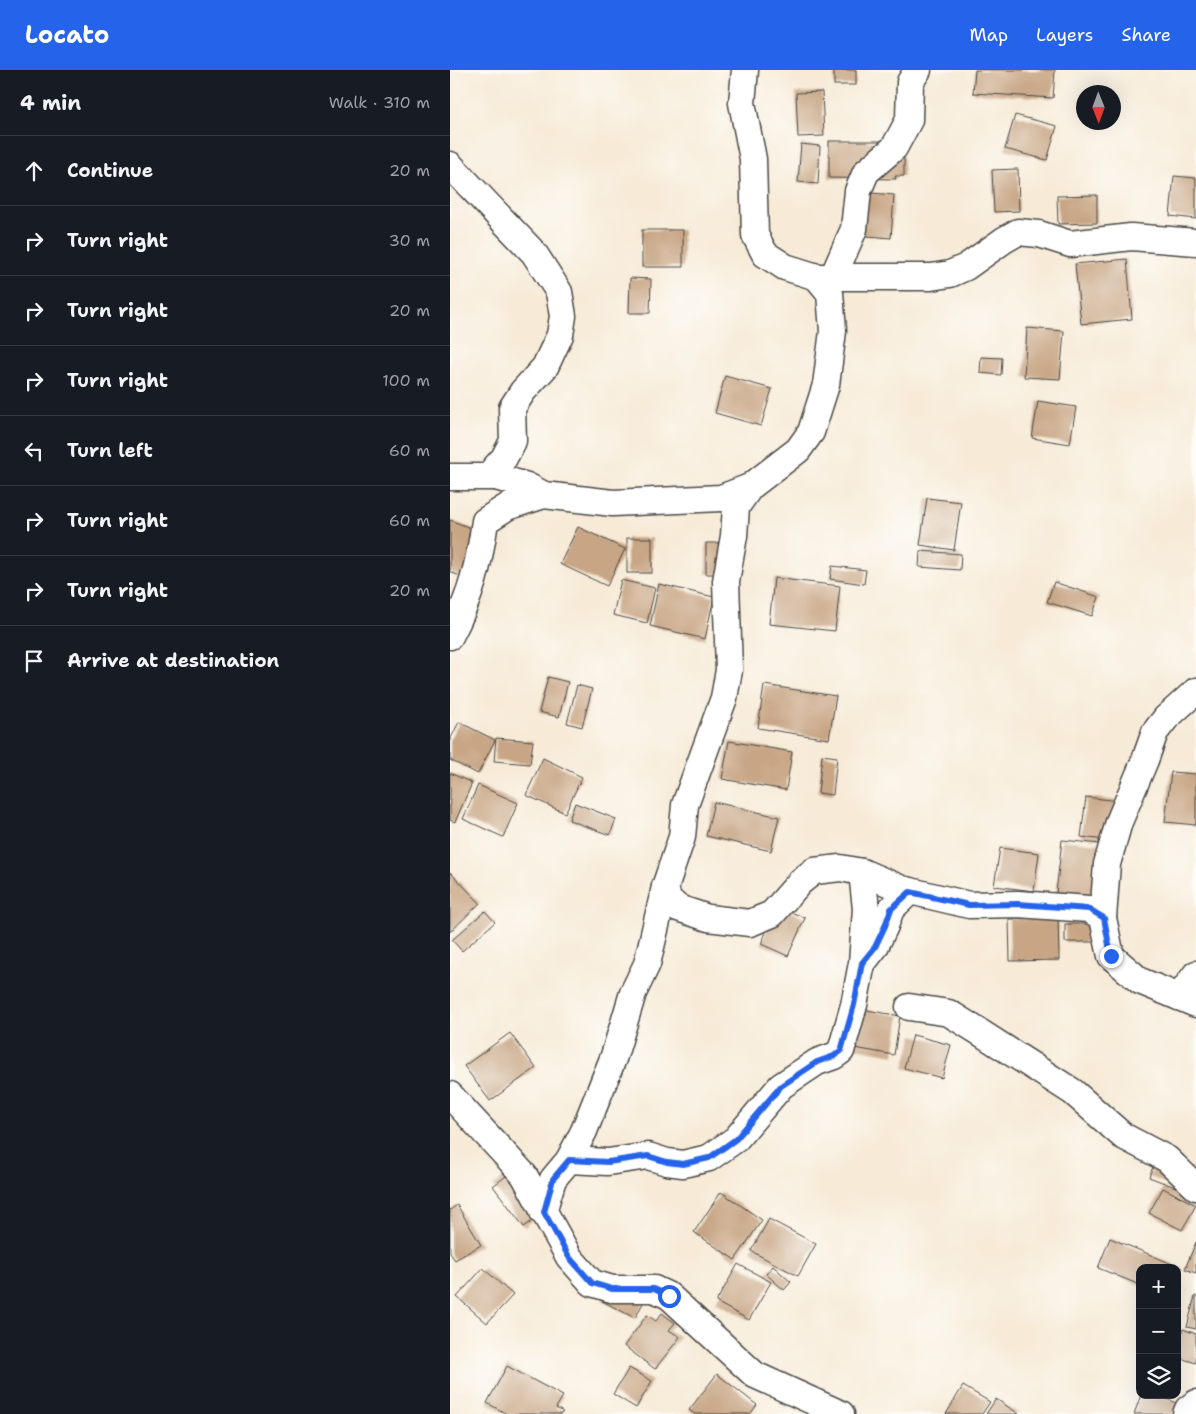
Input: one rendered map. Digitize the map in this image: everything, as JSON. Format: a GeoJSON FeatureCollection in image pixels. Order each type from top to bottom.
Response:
{"type":"FeatureCollection","features":[{"type":"Feature","properties":{"kind":"street"},"geometry":{"type":"LineString","coordinates":[[745,70],[742,103],[754,159],[755,235],[765,254],[785,267],[825,277],[931,277],[950,274],[966,267],[1018,232],[1038,234],[1070,244],[1131,237],[1196,242]]}},
{"type":"Feature","properties":{"kind":"street"},"geometry":{"type":"LineString","coordinates":[[450,477],[496,477],[527,486],[544,495],[613,503],[721,498],[750,487],[798,450],[811,432],[826,385],[833,331],[830,294],[825,277],[854,229],[858,191],[866,172],[894,148],[909,120],[910,82],[918,70]]}},
{"type":"Feature","properties":{"kind":"street"},"geometry":{"type":"LineString","coordinates":[[450,165],[534,254],[559,292],[563,316],[560,335],[545,367],[523,391],[512,408],[513,441],[504,458],[494,469],[496,477]]}},
{"type":"Feature","properties":{"kind":"street"},"geometry":{"type":"LineString","coordinates":[[544,1212],[553,1179],[569,1160],[584,1131],[614,1056],[634,993],[646,964],[664,887],[682,837],[684,805],[724,698],[729,670],[726,581],[734,536],[736,507],[750,487]]}},
{"type":"Feature","properties":{"kind":"street"},"geometry":{"type":"LineString","coordinates":[[450,636],[464,610],[480,560],[485,521],[507,507],[544,495]]}},
{"type":"Feature","properties":{"kind":"street"},"geometry":{"type":"LineString","coordinates":[[1196,691],[1166,718],[1155,732],[1119,822],[1107,864],[1104,918],[1111,956],[1140,981],[1188,1000],[1196,974]]}},
{"type":"Feature","properties":{"kind":"street"},"geometry":{"type":"LineString","coordinates":[[664,887],[668,899],[678,908],[708,918],[750,923],[772,914],[800,882],[814,871],[840,868],[862,872],[902,890],[969,905],[1018,904],[1089,909],[1104,918]]}},
{"type":"Feature","properties":{"kind":"street"},"geometry":{"type":"LineString","coordinates":[[569,1160],[608,1162],[648,1156],[667,1162],[683,1164],[709,1158],[736,1139],[781,1086],[817,1062],[834,1056],[841,1051],[854,1005],[862,963],[866,909],[862,872]]}},
{"type":"Feature","properties":{"kind":"street"},"geometry":{"type":"LineString","coordinates":[[862,963],[875,947],[891,909],[910,892]]}},
{"type":"Feature","properties":{"kind":"street"},"geometry":{"type":"LineString","coordinates":[[909,1007],[949,1013],[981,1033],[1072,1092],[1123,1136],[1167,1160],[1196,1187]]}},
{"type":"Feature","properties":{"kind":"street"},"geometry":{"type":"LineString","coordinates":[[450,1095],[524,1175],[569,1257],[592,1283],[612,1289],[654,1289],[669,1296],[755,1375],[841,1414]]}},
{"type":"Feature","properties":{"kind":"street"},"geometry":{"type":"LineString","coordinates":[[1186,1414],[1188,1409],[1196,1403]]}},
{"type":"Feature","properties":{"kind":"building"},"geometry":{"type":"Polygon","coordinates":[[[834,70],[856,70],[856,85],[834,85],[834,70]]]}},
{"type":"Feature","properties":{"kind":"building"},"geometry":{"type":"Polygon","coordinates":[[[975,70],[1055,70],[1053,98],[973,93],[975,70]]]}},
{"type":"Feature","properties":{"kind":"building"},"geometry":{"type":"Polygon","coordinates":[[[822,92],[824,136],[798,137],[796,93],[822,92]]]}},
{"type":"Feature","properties":{"kind":"building"},"geometry":{"type":"Polygon","coordinates":[[[1015,115],[1057,126],[1047,160],[1005,149],[1015,115]]]}},
{"type":"Feature","properties":{"kind":"building"},"geometry":{"type":"Polygon","coordinates":[[[829,141],[894,141],[894,157],[904,157],[904,176],[895,176],[896,179],[829,178],[829,141]]]}},
{"type":"Feature","properties":{"kind":"building"},"geometry":{"type":"Polygon","coordinates":[[[801,144],[820,146],[818,184],[798,182],[801,144]]]}},
{"type":"Feature","properties":{"kind":"building"},"geometry":{"type":"Polygon","coordinates":[[[1018,169],[1019,211],[994,212],[992,170],[1018,169]]]}},
{"type":"Feature","properties":{"kind":"building"},"geometry":{"type":"Polygon","coordinates":[[[1174,176],[1196,178],[1196,219],[1170,216],[1174,176]]]}},
{"type":"Feature","properties":{"kind":"building"},"geometry":{"type":"Polygon","coordinates":[[[848,191],[894,195],[891,238],[845,234],[848,191]]]}},
{"type":"Feature","properties":{"kind":"building"},"geometry":{"type":"Polygon","coordinates":[[[1097,195],[1097,223],[1058,224],[1057,196],[1097,195]]]}},
{"type":"Feature","properties":{"kind":"building"},"geometry":{"type":"Polygon","coordinates":[[[642,230],[683,230],[683,267],[642,267],[642,230]]]}},
{"type":"Feature","properties":{"kind":"building"},"geometry":{"type":"Polygon","coordinates":[[[1127,259],[1132,319],[1081,324],[1075,264],[1127,259]]]}},
{"type":"Feature","properties":{"kind":"building"},"geometry":{"type":"Polygon","coordinates":[[[630,278],[651,279],[650,313],[629,313],[630,278]]]}},
{"type":"Feature","properties":{"kind":"building"},"geometry":{"type":"Polygon","coordinates":[[[1027,328],[1064,331],[1060,379],[1024,377],[1027,328]]]}},
{"type":"Feature","properties":{"kind":"building"},"geometry":{"type":"Polygon","coordinates":[[[981,357],[1002,358],[1001,375],[980,373],[981,357]]]}},
{"type":"Feature","properties":{"kind":"building"},"geometry":{"type":"Polygon","coordinates":[[[725,376],[772,389],[761,426],[715,413],[725,376]]]}},
{"type":"Feature","properties":{"kind":"building"},"geometry":{"type":"Polygon","coordinates":[[[1038,401],[1076,407],[1070,444],[1032,438],[1038,401]]]}},
{"type":"Feature","properties":{"kind":"building"},"geometry":{"type":"Polygon","coordinates":[[[927,498],[961,502],[954,550],[920,545],[927,498]]]}},
{"type":"Feature","properties":{"kind":"building"},"geometry":{"type":"Polygon","coordinates":[[[450,520],[494,537],[477,583],[450,572],[450,520]]]}},
{"type":"Feature","properties":{"kind":"building"},"geometry":{"type":"Polygon","coordinates":[[[578,527],[625,549],[607,586],[560,564],[578,527]]]}},
{"type":"Feature","properties":{"kind":"building"},"geometry":{"type":"Polygon","coordinates":[[[627,538],[652,538],[652,573],[627,573],[627,538]]]}},
{"type":"Feature","properties":{"kind":"building"},"geometry":{"type":"Polygon","coordinates":[[[706,543],[726,543],[725,574],[706,574],[706,543]]]}},
{"type":"Feature","properties":{"kind":"building"},"geometry":{"type":"Polygon","coordinates":[[[920,551],[961,554],[960,570],[919,567],[920,551]]]}},
{"type":"Feature","properties":{"kind":"building"},"geometry":{"type":"Polygon","coordinates":[[[832,566],[866,570],[864,584],[830,579],[832,566]]]}},
{"type":"Feature","properties":{"kind":"building"},"geometry":{"type":"Polygon","coordinates":[[[774,578],[840,586],[835,631],[769,624],[774,578]]]}},
{"type":"Feature","properties":{"kind":"building"},"geometry":{"type":"Polygon","coordinates":[[[621,580],[655,588],[647,623],[613,615],[621,580]]]}},
{"type":"Feature","properties":{"kind":"building"},"geometry":{"type":"Polygon","coordinates":[[[1054,582],[1099,597],[1092,616],[1047,602],[1054,582]]]}},
{"type":"Feature","properties":{"kind":"building"},"geometry":{"type":"Polygon","coordinates":[[[659,584],[714,597],[705,639],[650,626],[659,584]]]}},
{"type":"Feature","properties":{"kind":"building"},"geometry":{"type":"Polygon","coordinates":[[[548,677],[568,682],[559,717],[539,712],[548,677]]]}},
{"type":"Feature","properties":{"kind":"building"},"geometry":{"type":"Polygon","coordinates":[[[577,685],[592,689],[582,727],[567,723],[577,685]]]}},
{"type":"Feature","properties":{"kind":"building"},"geometry":{"type":"Polygon","coordinates":[[[764,685],[836,696],[829,739],[758,728],[764,685]]]}},
{"type":"Feature","properties":{"kind":"building"},"geometry":{"type":"Polygon","coordinates":[[[459,722],[495,740],[478,774],[450,760],[450,740],[459,722]]]}},
{"type":"Feature","properties":{"kind":"building"},"geometry":{"type":"Polygon","coordinates":[[[496,738],[533,741],[530,764],[494,761],[496,738]]]}},
{"type":"Feature","properties":{"kind":"building"},"geometry":{"type":"Polygon","coordinates":[[[729,741],[792,752],[786,790],[722,779],[729,741]]]}},
{"type":"Feature","properties":{"kind":"building"},"geometry":{"type":"Polygon","coordinates":[[[822,755],[837,757],[833,795],[818,793],[822,755]]]}},
{"type":"Feature","properties":{"kind":"building"},"geometry":{"type":"Polygon","coordinates":[[[543,758],[582,777],[565,813],[526,795],[543,758]]]}},
{"type":"Feature","properties":{"kind":"building"},"geometry":{"type":"Polygon","coordinates":[[[1171,772],[1196,774],[1196,825],[1165,822],[1171,772]]]}},
{"type":"Feature","properties":{"kind":"building"},"geometry":{"type":"Polygon","coordinates":[[[450,773],[472,783],[455,822],[450,820],[450,773]]]}},
{"type":"Feature","properties":{"kind":"building"},"geometry":{"type":"Polygon","coordinates":[[[478,785],[518,803],[503,837],[463,819],[478,785]]]}},
{"type":"Feature","properties":{"kind":"building"},"geometry":{"type":"Polygon","coordinates":[[[1086,797],[1118,801],[1113,841],[1081,837],[1086,797]]]}},
{"type":"Feature","properties":{"kind":"building"},"geometry":{"type":"Polygon","coordinates":[[[714,802],[779,817],[771,851],[706,836],[714,802]]]}},
{"type":"Feature","properties":{"kind":"building"},"geometry":{"type":"Polygon","coordinates":[[[575,803],[616,819],[610,835],[569,820],[575,803]]]}},
{"type":"Feature","properties":{"kind":"building"},"geometry":{"type":"Polygon","coordinates":[[[1062,840],[1101,844],[1095,897],[1056,893],[1062,840]]]}},
{"type":"Feature","properties":{"kind":"building"},"geometry":{"type":"Polygon","coordinates":[[[1000,848],[1039,853],[1034,891],[994,886],[1000,848]]]}},
{"type":"Feature","properties":{"kind":"building"},"geometry":{"type":"Polygon","coordinates":[[[450,872],[480,903],[450,932],[450,872]]]}},
{"type":"Feature","properties":{"kind":"building"},"geometry":{"type":"Polygon","coordinates":[[[777,906],[805,918],[788,956],[761,944],[777,906]]]}},
{"type":"Feature","properties":{"kind":"building"},"geometry":{"type":"Polygon","coordinates":[[[485,911],[495,922],[462,951],[452,940],[485,911]]]}},
{"type":"Feature","properties":{"kind":"building"},"geometry":{"type":"Polygon","coordinates":[[[1058,918],[1059,960],[1010,961],[1009,919],[1058,918]]]}},
{"type":"Feature","properties":{"kind":"building"},"geometry":{"type":"Polygon","coordinates":[[[1065,924],[1101,924],[1101,942],[1065,942],[1065,924]]]}},
{"type":"Feature","properties":{"kind":"building"},"geometry":{"type":"Polygon","coordinates":[[[856,1008],[900,1016],[894,1055],[849,1047],[856,1008]]]}},
{"type":"Feature","properties":{"kind":"building"},"geometry":{"type":"Polygon","coordinates":[[[510,1033],[536,1068],[490,1101],[464,1066],[510,1033]]]}},
{"type":"Feature","properties":{"kind":"building"},"geometry":{"type":"Polygon","coordinates":[[[913,1035],[951,1045],[942,1078],[904,1068],[913,1035]]]}},
{"type":"Feature","properties":{"kind":"building"},"geometry":{"type":"Polygon","coordinates":[[[1158,1154],[1180,1189],[1149,1177],[1158,1154]]]}},
{"type":"Feature","properties":{"kind":"building"},"geometry":{"type":"Polygon","coordinates":[[[510,1173],[541,1215],[524,1227],[493,1186],[510,1173]]]}},
{"type":"Feature","properties":{"kind":"building"},"geometry":{"type":"Polygon","coordinates":[[[1163,1188],[1196,1205],[1182,1230],[1149,1213],[1163,1188]]]}},
{"type":"Feature","properties":{"kind":"building"},"geometry":{"type":"Polygon","coordinates":[[[721,1192],[762,1220],[735,1260],[694,1232],[721,1192]]]}},
{"type":"Feature","properties":{"kind":"building"},"geometry":{"type":"Polygon","coordinates":[[[457,1205],[481,1245],[455,1260],[450,1253],[450,1210],[457,1205]]]}},
{"type":"Feature","properties":{"kind":"building"},"geometry":{"type":"Polygon","coordinates":[[[769,1219],[816,1244],[798,1276],[751,1251],[769,1219]]]}},
{"type":"Feature","properties":{"kind":"building"},"geometry":{"type":"Polygon","coordinates":[[[1110,1238],[1172,1264],[1136,1264],[1136,1283],[1098,1268],[1110,1238]]]}},
{"type":"Feature","properties":{"kind":"building"},"geometry":{"type":"Polygon","coordinates":[[[1196,1242],[1196,1273],[1185,1269],[1196,1242]]]}},
{"type":"Feature","properties":{"kind":"building"},"geometry":{"type":"Polygon","coordinates":[[[738,1264],[771,1282],[749,1320],[716,1302],[738,1264]]]}},
{"type":"Feature","properties":{"kind":"building"},"geometry":{"type":"Polygon","coordinates":[[[773,1266],[791,1282],[784,1290],[766,1274],[773,1266]]]}},
{"type":"Feature","properties":{"kind":"building"},"geometry":{"type":"Polygon","coordinates":[[[483,1268],[513,1295],[487,1323],[457,1297],[483,1268]]]}},
{"type":"Feature","properties":{"kind":"building"},"geometry":{"type":"Polygon","coordinates":[[[611,1284],[644,1301],[635,1318],[602,1301],[611,1284]]]}},
{"type":"Feature","properties":{"kind":"building"},"geometry":{"type":"Polygon","coordinates":[[[1196,1296],[1196,1329],[1187,1327],[1196,1296]]]}},
{"type":"Feature","properties":{"kind":"building"},"geometry":{"type":"Polygon","coordinates":[[[662,1313],[675,1323],[669,1330],[680,1337],[655,1369],[624,1346],[647,1315],[656,1321],[662,1313]]]}},
{"type":"Feature","properties":{"kind":"building"},"geometry":{"type":"Polygon","coordinates":[[[1183,1329],[1196,1334],[1196,1363],[1181,1358],[1181,1334],[1183,1329]]]}},
{"type":"Feature","properties":{"kind":"building"},"geometry":{"type":"Polygon","coordinates":[[[507,1366],[563,1396],[556,1408],[563,1412],[561,1414],[507,1414],[487,1403],[507,1366]]]}},
{"type":"Feature","properties":{"kind":"building"},"geometry":{"type":"Polygon","coordinates":[[[629,1368],[652,1381],[636,1408],[613,1394],[629,1368]]]}},
{"type":"Feature","properties":{"kind":"building"},"geometry":{"type":"Polygon","coordinates":[[[717,1374],[757,1405],[750,1414],[695,1414],[689,1410],[717,1374]]]}},
{"type":"Feature","properties":{"kind":"building"},"geometry":{"type":"Polygon","coordinates":[[[963,1386],[990,1402],[982,1414],[946,1414],[963,1386]]]}},
{"type":"Feature","properties":{"kind":"building"},"geometry":{"type":"Polygon","coordinates":[[[996,1399],[1019,1414],[986,1414],[996,1399]]]}},
{"type":"Feature","properties":{"kind":"building"},"geometry":{"type":"Polygon","coordinates":[[[1140,1399],[1166,1399],[1177,1403],[1173,1414],[1134,1414],[1140,1399]]]}},
{"type":"Feature","properties":{"kind":"route"},"geometry":{"type":"LineString","coordinates":[[669,1296],[654,1289],[612,1289],[592,1283],[569,1257],[544,1212],[553,1179],[569,1160],[608,1162],[648,1156],[667,1162],[683,1164],[709,1158],[736,1139],[781,1086],[817,1062],[834,1056],[841,1051],[854,1005],[862,963],[875,947],[891,909],[910,892],[969,905],[1018,904],[1089,909],[1104,918],[1111,956]]}}]}
